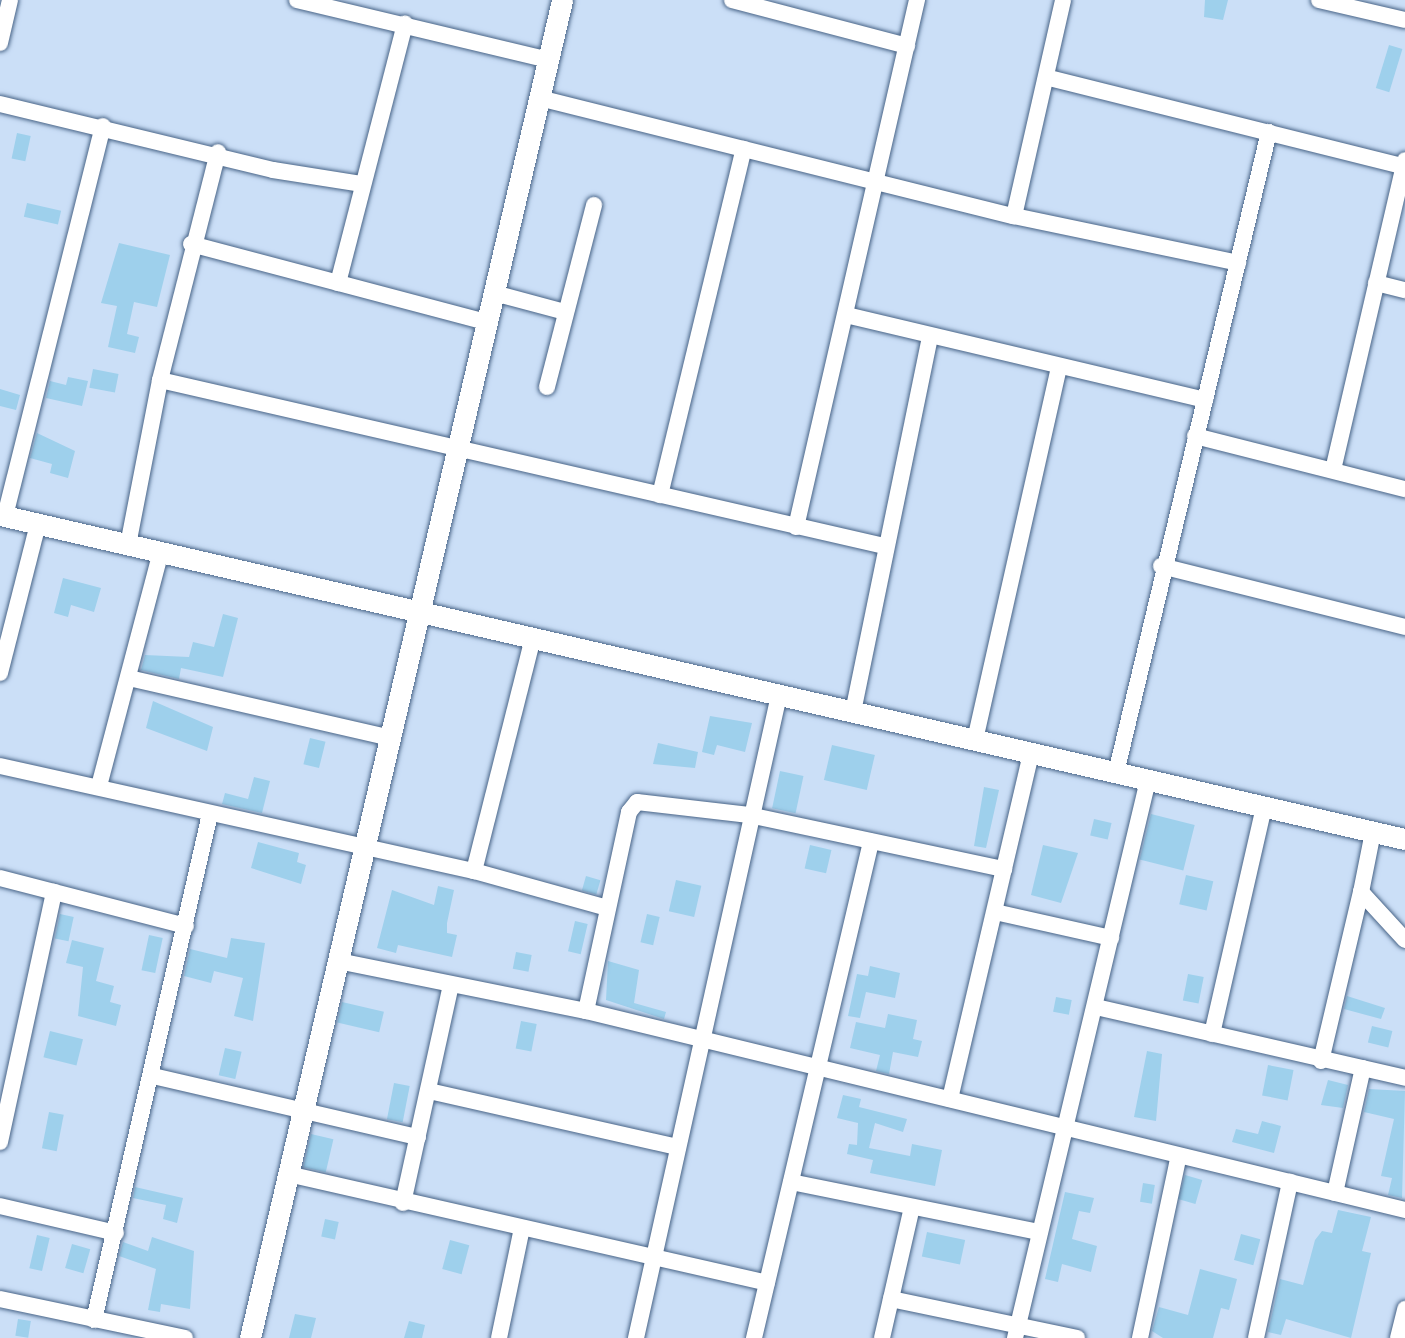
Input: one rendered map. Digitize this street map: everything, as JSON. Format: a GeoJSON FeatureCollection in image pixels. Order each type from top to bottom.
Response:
{"type":"FeatureCollection","features":[{"type":"Feature","properties":{"kind":"street"},"geometry":{"type":"LineString","coordinates":[[0,43],[10,0]]}},
{"type":"Feature","properties":{"kind":"street"},"geometry":{"type":"LineString","coordinates":[[297,0],[548,60]]}},
{"type":"Feature","properties":{"kind":"street"},"geometry":{"type":"LineString","coordinates":[[250,1338],[562,0]]}},
{"type":"Feature","properties":{"kind":"street"},"geometry":{"type":"LineString","coordinates":[[732,0],[907,46]]}},
{"type":"Feature","properties":{"kind":"street"},"geometry":{"type":"LineString","coordinates":[[796,527],[918,0]]}},
{"type":"Feature","properties":{"kind":"street"},"geometry":{"type":"LineString","coordinates":[[1014,216],[1049,78],[1063,0]]}},
{"type":"Feature","properties":{"kind":"street"},"geometry":{"type":"LineString","coordinates":[[1319,0],[1369,6],[1405,20]]}},
{"type":"Feature","properties":{"kind":"street"},"geometry":{"type":"LineString","coordinates":[[338,283],[361,184],[405,24]]}},
{"type":"Feature","properties":{"kind":"street"},"geometry":{"type":"LineString","coordinates":[[1049,78],[1404,165],[1333,471]]}},
{"type":"Feature","properties":{"kind":"street"},"geometry":{"type":"LineString","coordinates":[[539,98],[878,180],[1014,216],[1238,264]]}},
{"type":"Feature","properties":{"kind":"street"},"geometry":{"type":"LineString","coordinates":[[0,104],[218,152],[273,170],[361,184]]}},
{"type":"Feature","properties":{"kind":"street"},"geometry":{"type":"LineString","coordinates":[[103,126],[3,516],[1405,839]]}},
{"type":"Feature","properties":{"kind":"street"},"geometry":{"type":"LineString","coordinates":[[1116,773],[1161,566],[1205,400],[1269,132]]}},
{"type":"Feature","properties":{"kind":"street"},"geometry":{"type":"LineString","coordinates":[[660,495],[744,149]]}},
{"type":"Feature","properties":{"kind":"street"},"geometry":{"type":"LineString","coordinates":[[128,545],[160,380],[191,244],[218,152]]}},
{"type":"Feature","properties":{"kind":"street"},"geometry":{"type":"LineString","coordinates":[[547,387],[594,205]]}},
{"type":"Feature","properties":{"kind":"street"},"geometry":{"type":"LineString","coordinates":[[191,244],[487,321]]}},
{"type":"Feature","properties":{"kind":"street"},"geometry":{"type":"LineString","coordinates":[[1376,283],[1405,290]]}},
{"type":"Feature","properties":{"kind":"street"},"geometry":{"type":"LineString","coordinates":[[494,293],[565,312]]}},
{"type":"Feature","properties":{"kind":"street"},"geometry":{"type":"LineString","coordinates":[[846,315],[1059,368],[1205,400]]}},
{"type":"Feature","properties":{"kind":"street"},"geometry":{"type":"LineString","coordinates":[[853,712],[884,546],[930,336]]}},
{"type":"Feature","properties":{"kind":"street"},"geometry":{"type":"LineString","coordinates":[[975,740],[1059,368]]}},
{"type":"Feature","properties":{"kind":"street"},"geometry":{"type":"LineString","coordinates":[[160,380],[457,452],[884,546]]}},
{"type":"Feature","properties":{"kind":"street"},"geometry":{"type":"LineString","coordinates":[[1195,436],[1405,489]]}},
{"type":"Feature","properties":{"kind":"street"},"geometry":{"type":"LineString","coordinates":[[0,673],[3,648],[38,524]]}},
{"type":"Feature","properties":{"kind":"street"},"geometry":{"type":"LineString","coordinates":[[99,786],[161,552]]}},
{"type":"Feature","properties":{"kind":"street"},"geometry":{"type":"LineString","coordinates":[[1161,566],[1405,627]]}},
{"type":"Feature","properties":{"kind":"street"},"geometry":{"type":"LineString","coordinates":[[474,870],[533,638]]}},
{"type":"Feature","properties":{"kind":"street"},"geometry":{"type":"LineString","coordinates":[[129,678],[390,738]]}},
{"type":"Feature","properties":{"kind":"street"},"geometry":{"type":"LineString","coordinates":[[636,1338],[750,815],[779,695]]}},
{"type":"Feature","properties":{"kind":"street"},"geometry":{"type":"LineString","coordinates":[[950,1099],[1031,753]]}},
{"type":"Feature","properties":{"kind":"street"},"geometry":{"type":"LineString","coordinates":[[0,766],[474,870],[607,908]]}},
{"type":"Feature","properties":{"kind":"street"},"geometry":{"type":"LineString","coordinates":[[1016,1331],[1038,1232],[1067,1129],[1148,780]]}},
{"type":"Feature","properties":{"kind":"street"},"geometry":{"type":"LineString","coordinates":[[586,1011],[607,908],[637,802],[750,815],[1003,869]]}},
{"type":"Feature","properties":{"kind":"street"},"geometry":{"type":"LineString","coordinates":[[1212,1034],[1264,807]]}},
{"type":"Feature","properties":{"kind":"street"},"geometry":{"type":"LineString","coordinates":[[94,1320],[153,1076],[210,814]]}},
{"type":"Feature","properties":{"kind":"street"},"geometry":{"type":"LineString","coordinates":[[1321,1061],[1373,832]]}},
{"type":"Feature","properties":{"kind":"street"},"geometry":{"type":"LineString","coordinates":[[754,1338],[871,842]]}},
{"type":"Feature","properties":{"kind":"street"},"geometry":{"type":"LineString","coordinates":[[0,878],[186,926]]}},
{"type":"Feature","properties":{"kind":"street"},"geometry":{"type":"LineString","coordinates":[[0,1142],[54,892]]}},
{"type":"Feature","properties":{"kind":"street"},"geometry":{"type":"LineString","coordinates":[[1361,892],[1405,940]]}},
{"type":"Feature","properties":{"kind":"street"},"geometry":{"type":"LineString","coordinates":[[995,912],[1111,938]]}},
{"type":"Feature","properties":{"kind":"street"},"geometry":{"type":"LineString","coordinates":[[338,961],[586,1011],[950,1099],[1178,1159],[1290,1182],[1405,1210]]}},
{"type":"Feature","properties":{"kind":"street"},"geometry":{"type":"LineString","coordinates":[[403,1203],[451,985]]}},
{"type":"Feature","properties":{"kind":"street"},"geometry":{"type":"LineString","coordinates":[[1096,1007],[1321,1061],[1405,1078]]}},
{"type":"Feature","properties":{"kind":"street"},"geometry":{"type":"LineString","coordinates":[[1335,1193],[1363,1068]]}},
{"type":"Feature","properties":{"kind":"street"},"geometry":{"type":"LineString","coordinates":[[153,1076],[304,1107],[418,1138]]}},
{"type":"Feature","properties":{"kind":"street"},"geometry":{"type":"LineString","coordinates":[[429,1091],[677,1147]]}},
{"type":"Feature","properties":{"kind":"street"},"geometry":{"type":"LineString","coordinates":[[1140,1338],[1178,1159]]}},
{"type":"Feature","properties":{"kind":"street"},"geometry":{"type":"LineString","coordinates":[[288,1174],[403,1203],[653,1254],[767,1283]]}},
{"type":"Feature","properties":{"kind":"street"},"geometry":{"type":"LineString","coordinates":[[792,1182],[1038,1232]]}},
{"type":"Feature","properties":{"kind":"street"},"geometry":{"type":"LineString","coordinates":[[1256,1338],[1290,1182]]}},
{"type":"Feature","properties":{"kind":"street"},"geometry":{"type":"LineString","coordinates":[[0,1206],[116,1233]]}},
{"type":"Feature","properties":{"kind":"street"},"geometry":{"type":"LineString","coordinates":[[883,1338],[912,1207]]}},
{"type":"Feature","properties":{"kind":"street"},"geometry":{"type":"LineString","coordinates":[[499,1338],[522,1228]]}},
{"type":"Feature","properties":{"kind":"street"},"geometry":{"type":"LineString","coordinates":[[0,1299],[185,1338]]}},
{"type":"Feature","properties":{"kind":"street"},"geometry":{"type":"LineString","coordinates":[[891,1299],[1016,1331],[1077,1338]]}},
{"type":"Feature","properties":{"kind":"street"},"geometry":{"type":"LineString","coordinates":[[1398,1338],[1405,1310]]}},
{"type":"Feature","properties":{"kind":"building"},"geometry":{"type":"Polygon","coordinates":[[[1205,0],[1228,0],[1223,20],[1204,17],[1205,0]]]}},
{"type":"Feature","properties":{"kind":"building"},"geometry":{"type":"Polygon","coordinates":[[[1389,45],[1402,49],[1389,92],[1376,88],[1389,45]]]}},
{"type":"Feature","properties":{"kind":"building"},"geometry":{"type":"Polygon","coordinates":[[[17,133],[31,136],[25,161],[12,158],[17,133]]]}},
{"type":"Feature","properties":{"kind":"building"},"geometry":{"type":"Polygon","coordinates":[[[27,203],[61,211],[58,225],[24,217],[27,203]]]}},
{"type":"Feature","properties":{"kind":"building"},"geometry":{"type":"Polygon","coordinates":[[[119,243],[170,255],[157,307],[134,302],[127,334],[139,337],[135,353],[108,347],[117,306],[101,303],[119,243]]]}},
{"type":"Feature","properties":{"kind":"building"},"geometry":{"type":"Polygon","coordinates":[[[93,369],[119,374],[115,393],[89,388],[93,369]]]}},
{"type":"Feature","properties":{"kind":"building"},"geometry":{"type":"Polygon","coordinates":[[[68,377],[88,381],[82,406],[46,398],[50,381],[66,385],[68,377]]]}},
{"type":"Feature","properties":{"kind":"building"},"geometry":{"type":"Polygon","coordinates":[[[0,389],[20,395],[16,410],[0,406],[0,389]]]}},
{"type":"Feature","properties":{"kind":"building"},"geometry":{"type":"Polygon","coordinates":[[[37,433],[75,451],[68,478],[50,473],[52,464],[30,458],[37,433]]]}},
{"type":"Feature","properties":{"kind":"building"},"geometry":{"type":"Polygon","coordinates":[[[63,578],[101,588],[94,612],[71,605],[68,617],[54,613],[63,578]]]}},
{"type":"Feature","properties":{"kind":"building"},"geometry":{"type":"Polygon","coordinates":[[[223,614],[238,618],[223,677],[181,668],[179,679],[141,670],[145,655],[189,657],[193,642],[214,647],[223,614]]]}},
{"type":"Feature","properties":{"kind":"building"},"geometry":{"type":"Polygon","coordinates":[[[153,701],[213,727],[207,751],[146,728],[153,701]]]}},
{"type":"Feature","properties":{"kind":"building"},"geometry":{"type":"Polygon","coordinates":[[[710,716],[752,723],[745,752],[717,745],[714,755],[702,752],[710,716]]]}},
{"type":"Feature","properties":{"kind":"building"},"geometry":{"type":"Polygon","coordinates":[[[310,738],[326,742],[319,768],[303,764],[310,738]]]}},
{"type":"Feature","properties":{"kind":"building"},"geometry":{"type":"Polygon","coordinates":[[[658,743],[698,752],[695,768],[653,764],[658,743]]]}},
{"type":"Feature","properties":{"kind":"building"},"geometry":{"type":"Polygon","coordinates":[[[832,745],[875,755],[867,790],[824,780],[832,745]]]}},
{"type":"Feature","properties":{"kind":"building"},"geometry":{"type":"Polygon","coordinates":[[[780,771],[803,776],[796,813],[772,808],[780,771]]]}},
{"type":"Feature","properties":{"kind":"building"},"geometry":{"type":"Polygon","coordinates":[[[254,777],[270,781],[262,813],[222,804],[225,793],[248,799],[254,777]]]}},
{"type":"Feature","properties":{"kind":"building"},"geometry":{"type":"Polygon","coordinates":[[[984,787],[999,790],[986,848],[974,846],[984,787]]]}},
{"type":"Feature","properties":{"kind":"building"},"geometry":{"type":"Polygon","coordinates":[[[1151,814],[1195,825],[1183,870],[1140,860],[1151,814]]]}},
{"type":"Feature","properties":{"kind":"building"},"geometry":{"type":"Polygon","coordinates":[[[1094,819],[1112,823],[1108,840],[1090,836],[1094,819]]]}},
{"type":"Feature","properties":{"kind":"building"},"geometry":{"type":"Polygon","coordinates":[[[258,842],[299,853],[297,862],[306,865],[301,884],[251,868],[258,842]]]}},
{"type":"Feature","properties":{"kind":"building"},"geometry":{"type":"Polygon","coordinates":[[[810,845],[831,850],[826,873],[805,868],[810,845]]]}},
{"type":"Feature","properties":{"kind":"building"},"geometry":{"type":"Polygon","coordinates":[[[1043,845],[1078,853],[1061,903],[1031,895],[1043,845]]]}},
{"type":"Feature","properties":{"kind":"building"},"geometry":{"type":"Polygon","coordinates":[[[1186,875],[1213,881],[1207,911],[1179,904],[1186,875]]]}},
{"type":"Feature","properties":{"kind":"building"},"geometry":{"type":"Polygon","coordinates":[[[586,876],[600,880],[596,895],[582,890],[586,876]]]}},
{"type":"Feature","properties":{"kind":"building"},"geometry":{"type":"Polygon","coordinates":[[[676,880],[701,886],[694,917],[669,911],[676,880]]]}},
{"type":"Feature","properties":{"kind":"building"},"geometry":{"type":"Polygon","coordinates":[[[438,886],[454,890],[447,923],[447,933],[457,935],[452,957],[398,945],[396,953],[377,948],[392,890],[434,905],[438,886]]]}},
{"type":"Feature","properties":{"kind":"building"},"geometry":{"type":"Polygon","coordinates":[[[60,914],[74,917],[68,941],[55,938],[60,914]]]}},
{"type":"Feature","properties":{"kind":"building"},"geometry":{"type":"Polygon","coordinates":[[[647,914],[660,917],[653,945],[640,942],[647,914]]]}},
{"type":"Feature","properties":{"kind":"building"},"geometry":{"type":"Polygon","coordinates":[[[575,921],[588,924],[581,954],[568,951],[575,921]]]}},
{"type":"Feature","properties":{"kind":"building"},"geometry":{"type":"Polygon","coordinates":[[[149,935],[163,938],[155,973],[142,970],[149,935]]]}},
{"type":"Feature","properties":{"kind":"building"},"geometry":{"type":"Polygon","coordinates":[[[231,938],[265,943],[253,1021],[234,1016],[243,978],[214,971],[211,983],[184,976],[190,949],[227,958],[231,938]]]}},
{"type":"Feature","properties":{"kind":"building"},"geometry":{"type":"Polygon","coordinates":[[[72,940],[104,948],[96,981],[114,986],[110,1002],[121,1005],[116,1026],[78,1016],[83,967],[66,963],[72,940]]]}},
{"type":"Feature","properties":{"kind":"building"},"geometry":{"type":"Polygon","coordinates":[[[516,952],[532,955],[528,972],[513,969],[516,952]]]}},
{"type":"Feature","properties":{"kind":"building"},"geometry":{"type":"Polygon","coordinates":[[[608,961],[639,970],[634,1003],[666,1012],[664,1019],[606,1000],[608,961]]]}},
{"type":"Feature","properties":{"kind":"building"},"geometry":{"type":"Polygon","coordinates":[[[870,966],[900,973],[895,998],[866,992],[860,1018],[848,1016],[857,974],[868,976],[870,966]]]}},
{"type":"Feature","properties":{"kind":"building"},"geometry":{"type":"Polygon","coordinates":[[[1188,974],[1204,977],[1199,1004],[1183,1001],[1188,974]]]}},
{"type":"Feature","properties":{"kind":"building"},"geometry":{"type":"Polygon","coordinates":[[[1347,996],[1385,1008],[1381,1019],[1344,1009],[1347,996]]]}},
{"type":"Feature","properties":{"kind":"building"},"geometry":{"type":"Polygon","coordinates":[[[1056,997],[1072,1000],[1069,1015],[1053,1012],[1056,997]]]}},
{"type":"Feature","properties":{"kind":"building"},"geometry":{"type":"Polygon","coordinates":[[[342,1002],[384,1012],[379,1032],[337,1022],[342,1002]]]}},
{"type":"Feature","properties":{"kind":"building"},"geometry":{"type":"Polygon","coordinates":[[[888,1014],[917,1020],[913,1039],[922,1041],[918,1057],[893,1052],[889,1074],[876,1071],[880,1055],[850,1048],[856,1022],[885,1028],[888,1014]]]}},
{"type":"Feature","properties":{"kind":"building"},"geometry":{"type":"Polygon","coordinates":[[[521,1021],[537,1024],[531,1052],[516,1048],[521,1021]]]}},
{"type":"Feature","properties":{"kind":"building"},"geometry":{"type":"Polygon","coordinates":[[[1372,1026],[1392,1031],[1388,1048],[1368,1042],[1372,1026]]]}},
{"type":"Feature","properties":{"kind":"building"},"geometry":{"type":"Polygon","coordinates":[[[50,1031],[83,1039],[76,1065],[43,1057],[50,1031]]]}},
{"type":"Feature","properties":{"kind":"building"},"geometry":{"type":"Polygon","coordinates":[[[225,1048],[242,1052],[235,1079],[219,1075],[225,1048]]]}},
{"type":"Feature","properties":{"kind":"building"},"geometry":{"type":"Polygon","coordinates":[[[1147,1051],[1162,1054],[1156,1121],[1134,1117],[1147,1051]]]}},
{"type":"Feature","properties":{"kind":"building"},"geometry":{"type":"Polygon","coordinates":[[[1268,1065],[1294,1070],[1288,1100],[1262,1095],[1268,1065]]]}},
{"type":"Feature","properties":{"kind":"building"},"geometry":{"type":"Polygon","coordinates":[[[1328,1080],[1348,1085],[1343,1108],[1321,1105],[1328,1080]]]}},
{"type":"Feature","properties":{"kind":"building"},"geometry":{"type":"Polygon","coordinates":[[[394,1083],[410,1086],[403,1122],[387,1119],[394,1083]]]}},
{"type":"Feature","properties":{"kind":"building"},"geometry":{"type":"Polygon","coordinates":[[[1369,1089],[1405,1091],[1402,1198],[1388,1195],[1392,1178],[1381,1176],[1394,1119],[1364,1112],[1369,1089]]]}},
{"type":"Feature","properties":{"kind":"building"},"geometry":{"type":"Polygon","coordinates":[[[843,1095],[861,1099],[859,1107],[907,1119],[903,1132],[875,1123],[869,1148],[910,1156],[912,1144],[942,1150],[935,1186],[870,1173],[873,1160],[847,1154],[849,1144],[857,1145],[858,1123],[837,1118],[843,1095]]]}},
{"type":"Feature","properties":{"kind":"building"},"geometry":{"type":"Polygon","coordinates":[[[49,1112],[64,1115],[57,1151],[42,1148],[49,1112]]]}},
{"type":"Feature","properties":{"kind":"building"},"geometry":{"type":"Polygon","coordinates":[[[1262,1121],[1281,1126],[1274,1153],[1232,1142],[1236,1129],[1258,1134],[1262,1121]]]}},
{"type":"Feature","properties":{"kind":"building"},"geometry":{"type":"Polygon","coordinates":[[[311,1134],[333,1139],[326,1172],[303,1167],[311,1134]]]}},
{"type":"Feature","properties":{"kind":"building"},"geometry":{"type":"Polygon","coordinates":[[[1185,1175],[1202,1180],[1195,1204],[1178,1199],[1185,1175]]]}},
{"type":"Feature","properties":{"kind":"building"},"geometry":{"type":"Polygon","coordinates":[[[1143,1183],[1155,1185],[1152,1204],[1140,1202],[1143,1183]]]}},
{"type":"Feature","properties":{"kind":"building"},"geometry":{"type":"Polygon","coordinates":[[[135,1187],[183,1198],[177,1223],[163,1219],[166,1205],[133,1198],[135,1187]]]}},
{"type":"Feature","properties":{"kind":"building"},"geometry":{"type":"Polygon","coordinates":[[[1065,1192],[1094,1198],[1090,1213],[1079,1211],[1072,1239],[1097,1246],[1091,1272],[1062,1264],[1058,1282],[1045,1279],[1065,1192]]]}},
{"type":"Feature","properties":{"kind":"building"},"geometry":{"type":"Polygon","coordinates":[[[1338,1210],[1371,1217],[1362,1251],[1371,1253],[1351,1338],[1286,1319],[1281,1335],[1268,1332],[1280,1279],[1303,1285],[1315,1240],[1322,1231],[1332,1233],[1338,1210]]]}},
{"type":"Feature","properties":{"kind":"building"},"geometry":{"type":"Polygon","coordinates":[[[325,1219],[339,1222],[335,1240],[321,1237],[325,1219]]]}},
{"type":"Feature","properties":{"kind":"building"},"geometry":{"type":"Polygon","coordinates":[[[927,1232],[965,1240],[960,1265],[922,1256],[927,1232]]]}},
{"type":"Feature","properties":{"kind":"building"},"geometry":{"type":"Polygon","coordinates":[[[1241,1234],[1260,1239],[1253,1265],[1234,1260],[1241,1234]]]}},
{"type":"Feature","properties":{"kind":"building"},"geometry":{"type":"Polygon","coordinates":[[[37,1235],[50,1238],[42,1271],[29,1268],[37,1235]]]}},
{"type":"Feature","properties":{"kind":"building"},"geometry":{"type":"Polygon","coordinates":[[[152,1237],[194,1251],[190,1309],[161,1304],[160,1312],[148,1310],[156,1269],[119,1256],[123,1242],[148,1251],[152,1237]]]}},
{"type":"Feature","properties":{"kind":"building"},"geometry":{"type":"Polygon","coordinates":[[[450,1240],[469,1245],[462,1274],[442,1269],[450,1240]]]}},
{"type":"Feature","properties":{"kind":"building"},"geometry":{"type":"Polygon","coordinates":[[[72,1244],[90,1249],[83,1273],[65,1268],[72,1244]]]}},
{"type":"Feature","properties":{"kind":"building"},"geometry":{"type":"Polygon","coordinates":[[[1200,1269],[1237,1279],[1229,1310],[1221,1308],[1213,1338],[1163,1338],[1152,1331],[1159,1307],[1188,1315],[1200,1269]]]}},
{"type":"Feature","properties":{"kind":"building"},"geometry":{"type":"Polygon","coordinates":[[[295,1314],[316,1318],[311,1338],[289,1338],[295,1314]]]}},
{"type":"Feature","properties":{"kind":"building"},"geometry":{"type":"Polygon","coordinates":[[[18,1319],[31,1321],[28,1338],[15,1336],[18,1319]]]}},
{"type":"Feature","properties":{"kind":"building"},"geometry":{"type":"Polygon","coordinates":[[[409,1321],[425,1325],[422,1338],[404,1338],[409,1321]]]}}]}
